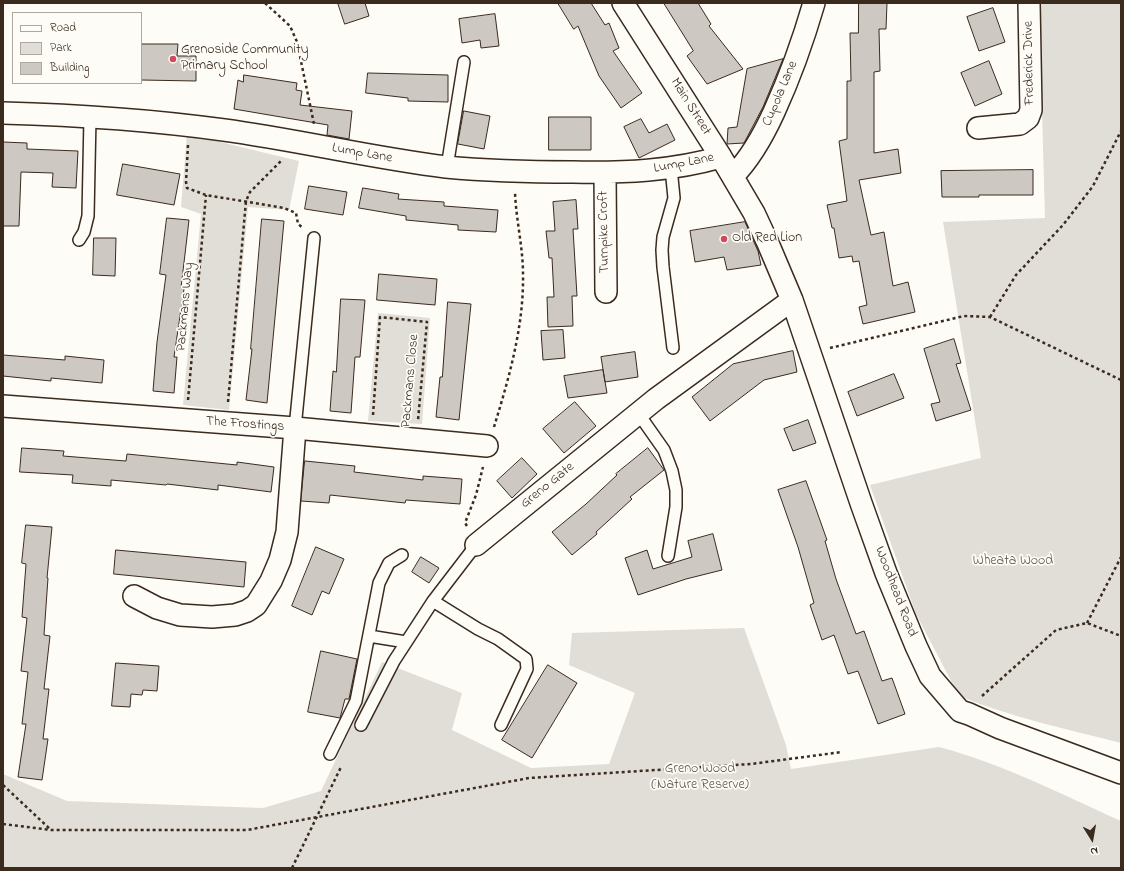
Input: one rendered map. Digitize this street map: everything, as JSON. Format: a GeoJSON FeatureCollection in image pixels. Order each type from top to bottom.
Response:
{"type":"FeatureCollection","features":[{"type":"Feature","properties":{"kind":"street","name":"Main Street"},"geometry":{"type":"LineString","coordinates":[[623,3],[733,176],[767,241],[792,300]]}},
{"type":"Feature","properties":{"kind":"street","name":"Cupola Lane"},"geometry":{"type":"LineString","coordinates":[[733,176],[753,152],[789,80],[814,3]]}},
{"type":"Feature","properties":{"kind":"street","name":"Frederick Drive"},"geometry":{"type":"LineString","coordinates":[[978,128],[1020,124],[1028,118],[1031,110],[1029,3]]}},
{"type":"Feature","properties":{"kind":"street","name":"Lump Lane"},"geometry":{"type":"LineString","coordinates":[[3,114],[58,114],[190,126],[293,141],[447,167],[515,172],[605,173],[646,171],[696,164],[721,157]]}},
{"type":"Feature","properties":{"kind":"street","name":"Turnpike Croft"},"geometry":{"type":"LineString","coordinates":[[605,173],[606,292]]}},
{"type":"Feature","properties":{"kind":"street","name":"Woodhead Road"},"geometry":{"type":"LineString","coordinates":[[792,300],[886,573],[930,676],[960,711],[1000,728],[1121,772]]}},
{"type":"Feature","properties":{"kind":"street","name":"Greno Gate"},"geometry":{"type":"LineString","coordinates":[[476,545],[638,413],[792,300]]}},
{"type":"Feature","properties":{"kind":"street","name":"The Frostings"},"geometry":{"type":"LineString","coordinates":[[3,406],[295,428],[487,446]]}},
{"type":"Feature","properties":{"kind":"street"},"geometry":{"type":"LineString","coordinates":[[134,596],[157,608],[180,615],[193,616],[235,616],[256,605],[271,581],[280,560],[287,532],[295,428]]}},
{"type":"Feature","properties":{"kind":"lane"},"geometry":{"type":"LineString","coordinates":[[447,167],[464,62]]}},
{"type":"Feature","properties":{"kind":"lane"},"geometry":{"type":"LineString","coordinates":[[79,240],[84,232],[88,216],[90,117]]}},
{"type":"Feature","properties":{"kind":"lane"},"geometry":{"type":"LineString","coordinates":[[671,168],[674,198],[663,237],[662,267],[673,348]]}},
{"type":"Feature","properties":{"kind":"lane"},"geometry":{"type":"LineString","coordinates":[[295,428],[314,238]]}},
{"type":"Feature","properties":{"kind":"lane"},"geometry":{"type":"LineString","coordinates":[[638,413],[664,450],[672,471],[676,490],[676,507],[668,556]]}},
{"type":"Feature","properties":{"kind":"lane","name":"Greno Gate"},"geometry":{"type":"LineString","coordinates":[[361,725],[394,661],[406,642],[433,601],[476,545]]}},
{"type":"Feature","properties":{"kind":"lane"},"geometry":{"type":"LineString","coordinates":[[330,754],[356,701],[379,583],[389,563],[402,555]]}},
{"type":"Feature","properties":{"kind":"lane"},"geometry":{"type":"LineString","coordinates":[[433,601],[478,629],[498,639],[526,659],[527,669],[501,725]]}},
{"type":"Feature","properties":{"kind":"lane"},"geometry":{"type":"LineString","coordinates":[[369,636],[406,642]]}},
{"type":"Feature","properties":{"kind":"path"},"geometry":{"type":"LineString","coordinates":[[265,3],[290,26],[297,42],[318,146]]}},
{"type":"Feature","properties":{"kind":"path"},"geometry":{"type":"LineString","coordinates":[[190,126],[186,182],[188,188],[206,195],[284,208],[296,213],[298,224],[314,238]]}},
{"type":"Feature","properties":{"kind":"path"},"geometry":{"type":"LineString","coordinates":[[990,317],[1016,275],[1063,225],[1093,186],[1121,131]]}},
{"type":"Feature","properties":{"kind":"path"},"geometry":{"type":"LineString","coordinates":[[226,423],[246,201],[250,192],[288,154],[293,141]]}},
{"type":"Feature","properties":{"kind":"path"},"geometry":{"type":"LineString","coordinates":[[476,545],[465,523],[476,495],[487,446],[509,371],[521,317],[524,274],[516,208],[515,172]]}},
{"type":"Feature","properties":{"kind":"path","name":"Packmans Way"},"geometry":{"type":"LineString","coordinates":[[187,421],[206,195]]}},
{"type":"Feature","properties":{"kind":"path"},"geometry":{"type":"LineString","coordinates":[[810,353],[964,316],[990,317],[1121,380]]}},
{"type":"Feature","properties":{"kind":"path","name":"Packmans Close"},"geometry":{"type":"LineString","coordinates":[[371,436],[380,317],[427,322],[416,439]]}},
{"type":"Feature","properties":{"kind":"path"},"geometry":{"type":"LineString","coordinates":[[1087,623],[1121,557]]}},
{"type":"Feature","properties":{"kind":"path"},"geometry":{"type":"LineString","coordinates":[[960,711],[975,702],[1056,630],[1087,623],[1121,636]]}},
{"type":"Feature","properties":{"kind":"path"},"geometry":{"type":"LineString","coordinates":[[3,824],[51,830],[247,830],[529,778],[751,764],[842,752]]}},
{"type":"Feature","properties":{"kind":"path"},"geometry":{"type":"LineString","coordinates":[[292,868],[344,760]]}},
{"type":"Feature","properties":{"kind":"path"},"geometry":{"type":"LineString","coordinates":[[3,785],[51,830]]}},
{"type":"Feature","properties":{"kind":"green space","name":"Wheata Wood"},"geometry":{"type":"Polygon","coordinates":[[[1039,3],[1121,3],[1121,743],[1059,728],[959,696],[916,614],[870,485],[981,458],[943,222],[1045,218],[1039,3]]]}},
{"type":"Feature","properties":{"kind":"green space"},"geometry":{"type":"Polygon","coordinates":[[[187,134],[299,161],[289,210],[248,207],[229,410],[183,405],[201,214],[181,207],[187,134]]]}},
{"type":"Feature","properties":{"kind":"green space"},"geometry":{"type":"Polygon","coordinates":[[[378,313],[430,318],[422,424],[368,421],[378,313]]]}},
{"type":"Feature","properties":{"kind":"green space","name":"Greno Wood (Nature Reserve)"},"geometry":{"type":"Polygon","coordinates":[[[744,628],[786,745],[791,769],[939,747],[963,754],[1032,780],[1121,821],[1121,868],[3,868],[3,774],[67,801],[263,808],[321,791],[382,662],[462,693],[452,730],[531,768],[609,764],[635,693],[569,665],[572,633],[744,628]]]}},
{"type":"Feature","properties":{"kind":"building"},"geometry":{"type":"Polygon","coordinates":[[[338,3],[365,3],[369,16],[345,24],[338,3]]]}},
{"type":"Feature","properties":{"kind":"building"},"geometry":{"type":"Polygon","coordinates":[[[558,3],[591,3],[605,25],[609,23],[619,48],[613,51],[642,93],[621,108],[599,76],[578,26],[574,29],[558,3]]]}},
{"type":"Feature","properties":{"kind":"building"},"geometry":{"type":"Polygon","coordinates":[[[664,3],[698,3],[711,24],[709,26],[743,69],[707,84],[687,56],[693,51],[664,3]]]}},
{"type":"Feature","properties":{"kind":"building"},"geometry":{"type":"Polygon","coordinates":[[[859,3],[887,3],[886,29],[879,29],[880,71],[874,72],[874,153],[898,149],[901,173],[859,180],[871,235],[884,232],[893,286],[908,282],[915,312],[863,324],[859,307],[867,305],[859,261],[853,262],[852,256],[839,258],[834,228],[832,228],[827,205],[847,201],[839,141],[847,139],[847,81],[851,81],[850,33],[858,33],[859,3]]]}},
{"type":"Feature","properties":{"kind":"building"},"geometry":{"type":"Polygon","coordinates":[[[993,8],[1005,42],[979,51],[967,17],[993,8]]]}},
{"type":"Feature","properties":{"kind":"building"},"geometry":{"type":"Polygon","coordinates":[[[495,14],[499,46],[481,48],[480,40],[462,43],[459,19],[495,14]]]}},
{"type":"Feature","properties":{"kind":"building"},"geometry":{"type":"Polygon","coordinates":[[[142,44],[178,44],[177,56],[196,56],[196,81],[142,80],[142,44]]]}},
{"type":"Feature","properties":{"kind":"building"},"geometry":{"type":"Polygon","coordinates":[[[783,59],[763,107],[744,143],[727,144],[728,128],[737,127],[747,69],[783,59]]]}},
{"type":"Feature","properties":{"kind":"building"},"geometry":{"type":"Polygon","coordinates":[[[989,61],[1002,94],[975,106],[961,73],[989,61]]]}},
{"type":"Feature","properties":{"kind":"building"},"geometry":{"type":"Polygon","coordinates":[[[368,73],[448,75],[448,102],[408,101],[408,98],[366,93],[368,73]]]}},
{"type":"Feature","properties":{"kind":"building"},"geometry":{"type":"Polygon","coordinates":[[[244,75],[297,83],[296,90],[302,91],[300,105],[352,111],[349,139],[327,135],[328,125],[234,109],[238,80],[243,82],[244,75]]]}},
{"type":"Feature","properties":{"kind":"building"},"geometry":{"type":"Polygon","coordinates":[[[464,111],[490,116],[484,149],[458,144],[464,111]]]}},
{"type":"Feature","properties":{"kind":"building"},"geometry":{"type":"Polygon","coordinates":[[[549,117],[591,117],[591,150],[549,150],[549,117]]]}},
{"type":"Feature","properties":{"kind":"building"},"geometry":{"type":"Polygon","coordinates":[[[641,119],[649,133],[667,124],[675,140],[639,158],[624,127],[641,119]]]}},
{"type":"Feature","properties":{"kind":"building"},"geometry":{"type":"Polygon","coordinates":[[[3,142],[27,143],[27,149],[78,151],[76,188],[52,187],[53,173],[21,172],[19,226],[3,226],[3,142]]]}},
{"type":"Feature","properties":{"kind":"building"},"geometry":{"type":"Polygon","coordinates":[[[123,164],[180,174],[174,205],[117,195],[123,164]]]}},
{"type":"Feature","properties":{"kind":"building"},"geometry":{"type":"Polygon","coordinates":[[[1033,170],[1033,195],[942,197],[941,171],[1033,170]]]}},
{"type":"Feature","properties":{"kind":"building"},"geometry":{"type":"Polygon","coordinates":[[[309,186],[347,192],[343,215],[305,209],[309,186]]]}},
{"type":"Feature","properties":{"kind":"building"},"geometry":{"type":"Polygon","coordinates":[[[363,188],[399,194],[398,199],[444,202],[444,206],[498,210],[496,232],[458,230],[458,225],[406,220],[406,216],[359,208],[363,188]]]}},
{"type":"Feature","properties":{"kind":"building"},"geometry":{"type":"Polygon","coordinates":[[[576,200],[578,229],[573,229],[577,296],[572,296],[573,326],[548,327],[547,297],[554,297],[552,258],[549,258],[546,231],[555,231],[553,202],[576,200]]]}},
{"type":"Feature","properties":{"kind":"building"},"geometry":{"type":"Polygon","coordinates":[[[167,218],[189,220],[181,288],[184,289],[174,357],[177,357],[174,393],[153,391],[157,342],[166,275],[160,274],[167,218]]]}},
{"type":"Feature","properties":{"kind":"building"},"geometry":{"type":"Polygon","coordinates":[[[262,219],[284,221],[267,403],[246,400],[252,349],[262,219]]]}},
{"type":"Feature","properties":{"kind":"building","name":"Old Red Lion"},"geometry":{"type":"Polygon","coordinates":[[[745,222],[758,251],[761,265],[727,270],[724,257],[695,262],[690,231],[745,222]]]}},
{"type":"Feature","properties":{"kind":"building"},"geometry":{"type":"Polygon","coordinates":[[[94,238],[116,238],[115,276],[93,275],[94,238]]]}},
{"type":"Feature","properties":{"kind":"building"},"geometry":{"type":"Polygon","coordinates":[[[379,274],[437,279],[435,305],[377,300],[379,274]]]}},
{"type":"Feature","properties":{"kind":"building"},"geometry":{"type":"Polygon","coordinates":[[[341,299],[365,300],[360,357],[355,357],[351,413],[330,411],[333,371],[336,372],[341,299]]]}},
{"type":"Feature","properties":{"kind":"building"},"geometry":{"type":"Polygon","coordinates":[[[448,302],[471,304],[459,420],[436,417],[440,377],[442,377],[448,302]]]}},
{"type":"Feature","properties":{"kind":"building"},"geometry":{"type":"Polygon","coordinates":[[[563,330],[565,358],[543,360],[541,331],[563,330]]]}},
{"type":"Feature","properties":{"kind":"building"},"geometry":{"type":"Polygon","coordinates":[[[954,339],[961,363],[956,364],[971,410],[936,421],[931,404],[940,402],[924,349],[954,339]]]}},
{"type":"Feature","properties":{"kind":"building"},"geometry":{"type":"Polygon","coordinates":[[[793,351],[797,372],[764,380],[710,421],[692,397],[733,364],[793,351]]]}},
{"type":"Feature","properties":{"kind":"building"},"geometry":{"type":"Polygon","coordinates":[[[635,352],[638,377],[605,382],[601,357],[635,352]]]}},
{"type":"Feature","properties":{"kind":"building"},"geometry":{"type":"Polygon","coordinates":[[[3,355],[65,360],[65,356],[104,360],[102,383],[51,378],[51,381],[3,376],[3,355]]]}},
{"type":"Feature","properties":{"kind":"building"},"geometry":{"type":"Polygon","coordinates":[[[603,370],[607,393],[568,398],[564,376],[603,370]]]}},
{"type":"Feature","properties":{"kind":"building"},"geometry":{"type":"Polygon","coordinates":[[[894,374],[904,398],[857,416],[848,392],[894,374]]]}},
{"type":"Feature","properties":{"kind":"building"},"geometry":{"type":"Polygon","coordinates":[[[575,402],[596,426],[564,453],[543,429],[575,402]]]}},
{"type":"Feature","properties":{"kind":"building"},"geometry":{"type":"Polygon","coordinates":[[[808,420],[816,443],[793,451],[784,429],[808,420]]]}},
{"type":"Feature","properties":{"kind":"building"},"geometry":{"type":"Polygon","coordinates":[[[22,448],[64,451],[63,456],[126,461],[127,454],[237,465],[237,462],[274,467],[271,492],[218,485],[218,490],[167,484],[111,480],[111,486],[72,483],[73,475],[20,472],[22,448]]]}},
{"type":"Feature","properties":{"kind":"building"},"geometry":{"type":"Polygon","coordinates":[[[648,448],[664,470],[630,497],[632,499],[596,532],[597,534],[572,555],[552,532],[586,504],[617,475],[616,474],[648,448]]]}},
{"type":"Feature","properties":{"kind":"building"},"geometry":{"type":"Polygon","coordinates":[[[522,458],[537,474],[512,498],[497,481],[522,458]]]}},
{"type":"Feature","properties":{"kind":"building"},"geometry":{"type":"Polygon","coordinates":[[[305,461],[355,466],[354,472],[423,480],[423,476],[462,479],[460,504],[406,500],[405,503],[330,495],[329,503],[301,501],[305,461]]]}},
{"type":"Feature","properties":{"kind":"building"},"geometry":{"type":"Polygon","coordinates":[[[806,481],[827,540],[825,541],[836,579],[856,634],[864,631],[882,681],[892,678],[905,714],[878,724],[858,671],[848,674],[834,635],[822,640],[810,605],[814,603],[798,547],[778,490],[806,481]]]}},
{"type":"Feature","properties":{"kind":"building"},"geometry":{"type":"Polygon","coordinates":[[[26,525],[52,527],[47,578],[44,635],[50,636],[44,689],[49,689],[43,739],[48,739],[42,780],[18,777],[26,724],[22,724],[28,672],[21,671],[27,618],[22,617],[26,564],[22,563],[26,525]]]}},
{"type":"Feature","properties":{"kind":"building"},"geometry":{"type":"Polygon","coordinates":[[[713,534],[722,570],[686,579],[638,595],[625,558],[647,550],[653,569],[692,557],[688,541],[713,534]]]}},
{"type":"Feature","properties":{"kind":"building"},"geometry":{"type":"Polygon","coordinates":[[[316,547],[344,559],[329,594],[322,591],[312,615],[292,606],[316,547]]]}},
{"type":"Feature","properties":{"kind":"building"},"geometry":{"type":"Polygon","coordinates":[[[116,550],[246,562],[244,587],[114,574],[116,550]]]}},
{"type":"Feature","properties":{"kind":"building"},"geometry":{"type":"Polygon","coordinates":[[[421,557],[439,568],[429,583],[412,572],[421,557]]]}},
{"type":"Feature","properties":{"kind":"building"},"geometry":{"type":"Polygon","coordinates":[[[321,651],[357,659],[349,699],[345,699],[340,718],[308,712],[321,651]]]}},
{"type":"Feature","properties":{"kind":"building"},"geometry":{"type":"Polygon","coordinates":[[[116,663],[159,666],[157,691],[143,690],[142,695],[131,694],[130,707],[112,706],[116,663]]]}},
{"type":"Feature","properties":{"kind":"building"},"geometry":{"type":"Polygon","coordinates":[[[548,665],[577,683],[532,758],[502,740],[548,665]]]}},
{"type":"Feature","properties":{"kind":"place","name":"Grenoside Community Primary School"},"geometry":{"type":"Point","coordinates":[173,59]}},
{"type":"Feature","properties":{"kind":"place","name":"Old Red Lion"},"geometry":{"type":"Point","coordinates":[724,239]}}]}
